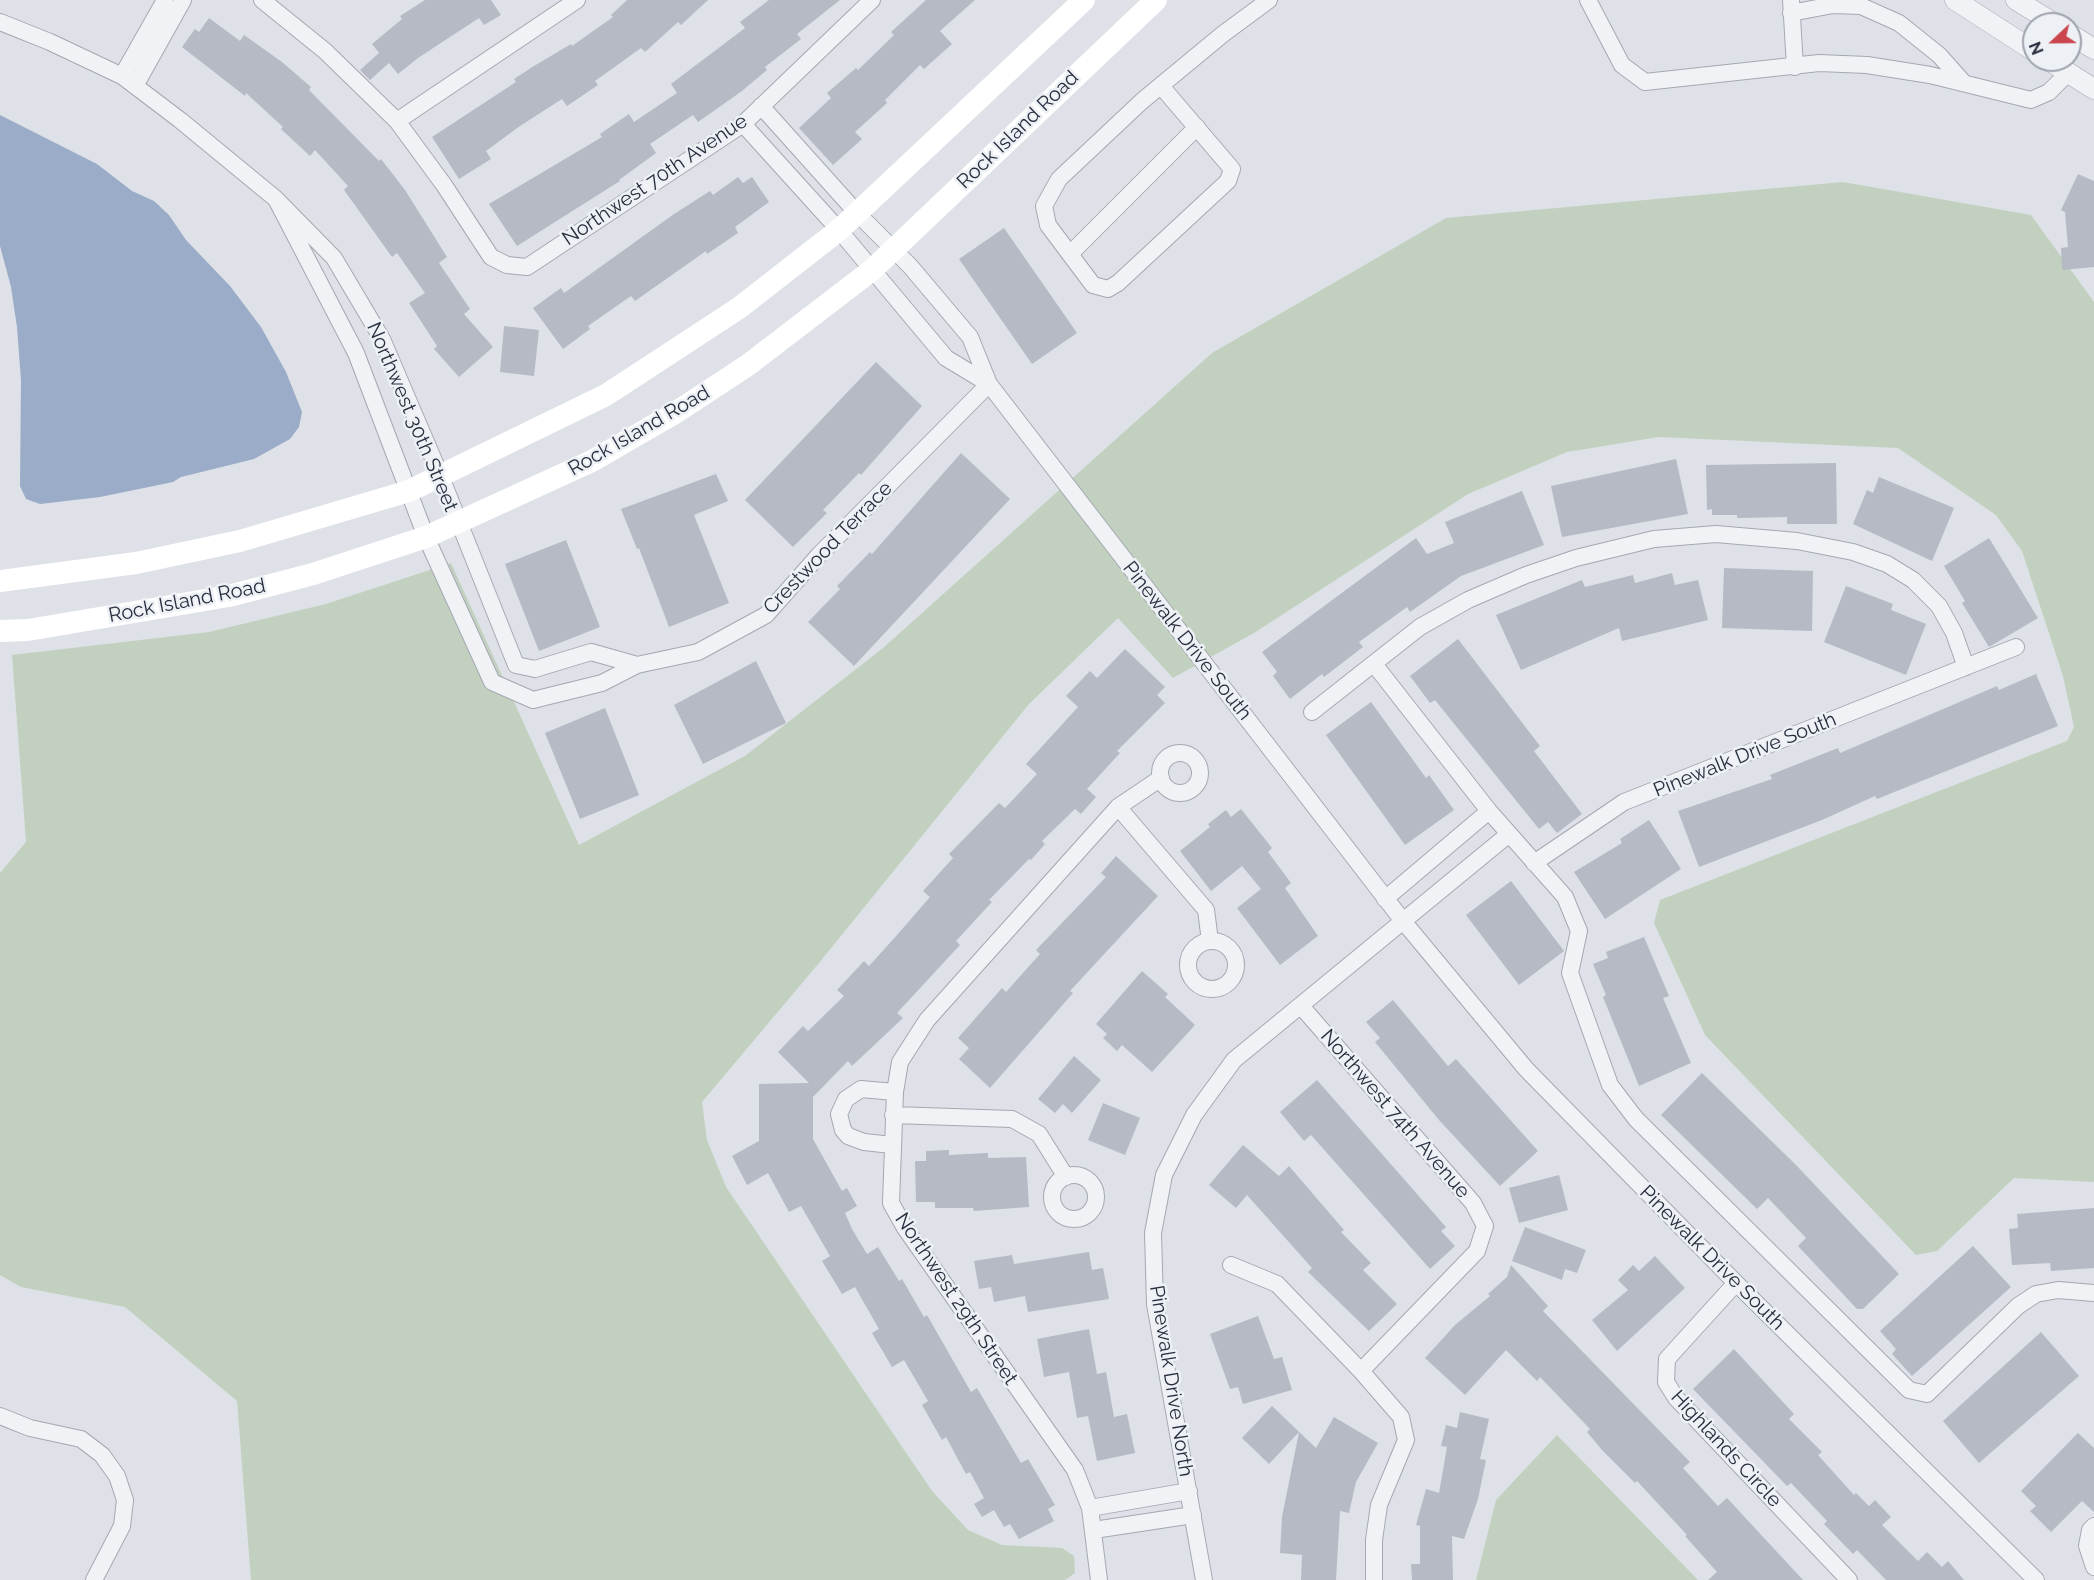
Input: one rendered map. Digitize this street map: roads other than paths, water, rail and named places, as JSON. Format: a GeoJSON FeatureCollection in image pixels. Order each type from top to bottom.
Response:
{"type":"FeatureCollection","features":[{"type":"Feature","properties":{"kind":"main road"},"geometry":{"type":"LineString","coordinates":[[0,581],[136,563],[206,548],[409,491],[606,395],[739,309],[839,230],[1084,0]]}},
{"type":"Feature","properties":{"kind":"main road","name":"Rock Island Road"},"geometry":{"type":"LineString","coordinates":[[0,631],[28,630],[229,596],[313,574],[426,537],[592,461],[675,413],[748,365],[872,270],[1156,0]]}},
{"type":"Feature","properties":{"kind":"street"},"geometry":{"type":"LineString","coordinates":[[128,81],[165,0]]}},
{"type":"Feature","properties":{"kind":"street"},"geometry":{"type":"LineString","coordinates":[[128,81],[183,0]]}},
{"type":"Feature","properties":{"kind":"street"},"geometry":{"type":"LineString","coordinates":[[262,0],[325,51],[398,121],[577,0]]}},
{"type":"Feature","properties":{"kind":"street","name":"Northwest 70th Avenue"},"geometry":{"type":"LineString","coordinates":[[398,121],[444,184],[491,256],[507,265],[527,267],[743,124],[872,0]]}},
{"type":"Feature","properties":{"kind":"street"},"geometry":{"type":"LineString","coordinates":[[1161,86],[1232,169],[1228,181],[1118,283],[1108,289],[1094,285],[1048,225],[1044,206],[1059,179],[1161,86],[1269,0]]}},
{"type":"Feature","properties":{"kind":"street"},"geometry":{"type":"LineString","coordinates":[[1588,0],[1623,65],[1645,82],[1819,63],[1867,65],[1964,83],[2031,100],[2049,92],[2068,73],[2094,89]]}},
{"type":"Feature","properties":{"kind":"street"},"geometry":{"type":"LineString","coordinates":[[1955,0],[2022,43]]}},
{"type":"Feature","properties":{"kind":"street"},"geometry":{"type":"LineString","coordinates":[[2016,0],[2036,12]]}},
{"type":"Feature","properties":{"kind":"street"},"geometry":{"type":"LineString","coordinates":[[1795,66],[1791,6],[1861,6],[1899,23],[1939,55],[1964,83]]}},
{"type":"Feature","properties":{"kind":"street","name":"Northwest 30th Street"},"geometry":{"type":"LineString","coordinates":[[0,22],[128,81],[276,199],[334,258],[382,339],[441,477],[458,523]]}},
{"type":"Feature","properties":{"kind":"street","name":"Pinewalk Drive South"},"geometry":{"type":"LineString","coordinates":[[761,106],[856,212],[894,248],[970,336],[989,384],[1385,899],[1526,1069],[1736,1283],[2036,1580]]}},
{"type":"Feature","properties":{"kind":"street","name":"Pinewalk Drive South"},"geometry":{"type":"LineString","coordinates":[[743,124],[839,230],[946,358],[989,384]]}},
{"type":"Feature","properties":{"kind":"street"},"geometry":{"type":"LineString","coordinates":[[1070,254],[1197,126]]}},
{"type":"Feature","properties":{"kind":"street","name":"Northwest 30th Street"},"geometry":{"type":"LineString","coordinates":[[276,199],[356,353],[426,537]]}},
{"type":"Feature","properties":{"kind":"street","name":"Crestwood Terrace"},"geometry":{"type":"LineString","coordinates":[[426,537],[492,682],[533,700],[602,683],[637,665],[698,652],[766,615],[819,555],[989,384]]}},
{"type":"Feature","properties":{"kind":"street","name":"Crestwood Terrace"},"geometry":{"type":"LineString","coordinates":[[458,523],[516,665],[535,669],[591,652],[637,665]]}},
{"type":"Feature","properties":{"kind":"street"},"geometry":{"type":"LineString","coordinates":[[1312,712],[1420,627],[1468,600],[1526,575],[1576,558],[1654,539],[1716,534],[1797,541],[1852,552],[1887,564],[1913,580],[1939,606],[1954,633],[1966,667]]}},
{"type":"Feature","properties":{"kind":"street","name":"Pinewalk Drive South"},"geometry":{"type":"LineString","coordinates":[[1534,863],[1624,802],[2016,647]]}},
{"type":"Feature","properties":{"kind":"street"},"geometry":{"type":"LineString","coordinates":[[1374,664],[1489,811],[1565,897],[1579,931],[1570,973],[1610,1085],[1636,1119],[1909,1390],[1927,1394],[2018,1306],[2036,1294],[2058,1290],[2094,1293]]}},
{"type":"Feature","properties":{"kind":"street","name":"Northwest 29th Street"},"geometry":{"type":"LineString","coordinates":[[1099,1580],[1090,1508],[1075,1470],[905,1228],[891,1203],[893,1115],[900,1062],[927,1020],[1118,807],[1161,778]]}},
{"type":"Feature","properties":{"kind":"street"},"geometry":{"type":"LineString","coordinates":[[1118,807],[1206,910],[1210,941]]}},
{"type":"Feature","properties":{"kind":"street"},"geometry":{"type":"LineString","coordinates":[[1385,899],[1489,811]]}},
{"type":"Feature","properties":{"kind":"street"},"geometry":{"type":"LineString","coordinates":[[1403,921],[1509,834]]}},
{"type":"Feature","properties":{"kind":"street","name":"Pinewalk Drive North"},"geometry":{"type":"LineString","coordinates":[[1204,1580],[1155,1304],[1153,1233],[1164,1175],[1194,1114],[1234,1060],[1403,921]]}},
{"type":"Feature","properties":{"kind":"street","name":"Northwest 74th Avenue"},"geometry":{"type":"LineString","coordinates":[[1301,1006],[1473,1203],[1485,1226],[1477,1251],[1361,1371]]}},
{"type":"Feature","properties":{"kind":"street"},"geometry":{"type":"LineString","coordinates":[[892,1145],[864,1142],[848,1136],[843,1130],[839,1114],[846,1099],[861,1089],[895,1092]]}},
{"type":"Feature","properties":{"kind":"street"},"geometry":{"type":"LineString","coordinates":[[893,1115],[1012,1119],[1039,1134],[1066,1177]]}},
{"type":"Feature","properties":{"kind":"street"},"geometry":{"type":"LineString","coordinates":[[1231,1265],[1277,1284],[1361,1371],[1401,1417],[1406,1440],[1379,1505],[1374,1540],[1374,1580]]}},
{"type":"Feature","properties":{"kind":"street","name":"Highlands Circle"},"geometry":{"type":"LineString","coordinates":[[1736,1283],[1667,1359],[1666,1382],[1676,1398],[1849,1580]]}},
{"type":"Feature","properties":{"kind":"street"},"geometry":{"type":"LineString","coordinates":[[0,1416],[30,1428],[81,1439],[102,1455],[117,1476],[125,1500],[123,1526],[94,1580]]}},
{"type":"Feature","properties":{"kind":"street"},"geometry":{"type":"LineString","coordinates":[[1090,1508],[1189,1491]]}},
{"type":"Feature","properties":{"kind":"street"},"geometry":{"type":"LineString","coordinates":[[1094,1530],[1193,1515]]}},
{"type":"Feature","properties":{"kind":"street"},"geometry":{"type":"LineString","coordinates":[[2094,1526],[2090,1530],[2087,1546],[2094,1567]]}},
{"type":"Feature","properties":{"kind":"water"},"geometry":{"type":"Polygon","coordinates":[[[0,115],[97,164],[132,191],[154,201],[169,215],[186,240],[230,286],[261,327],[286,372],[302,412],[299,427],[290,439],[254,459],[181,477],[173,482],[100,497],[40,504],[26,499],[20,486],[21,380],[17,327],[11,287],[0,246],[0,115]]]}}]}
